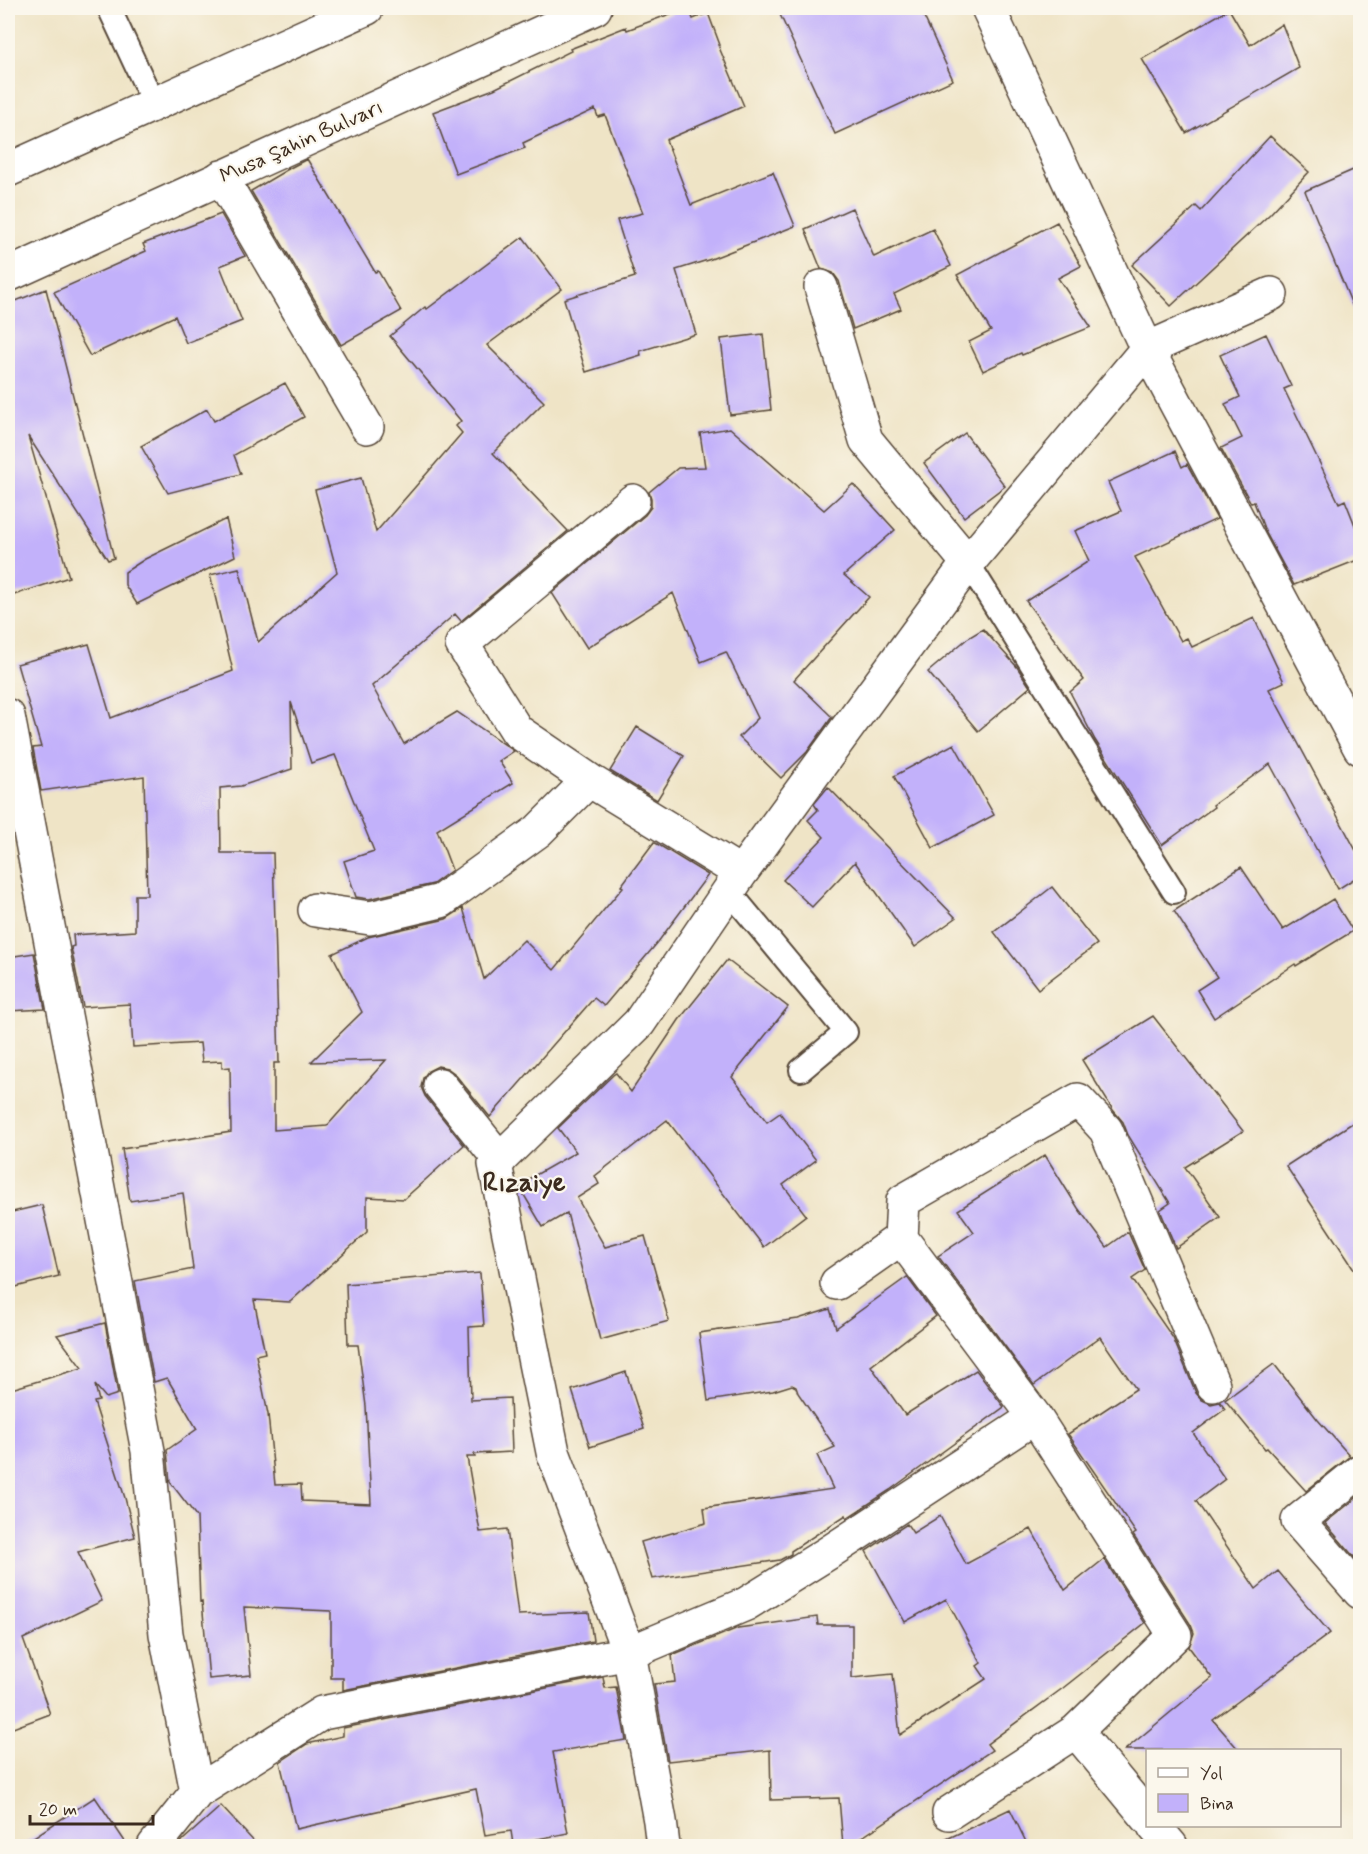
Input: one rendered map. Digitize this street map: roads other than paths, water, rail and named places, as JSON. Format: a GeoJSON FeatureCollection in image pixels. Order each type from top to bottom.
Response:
{"type":"FeatureCollection","features":[{"type":"Feature","properties":{"kind":"street"},"geometry":{"type":"LineString","coordinates":[[8,170],[367,8]]}},
{"type":"Feature","properties":{"kind":"street","name":"Musa Şahin Bulvarı"},"geometry":{"type":"LineString","coordinates":[[8,275],[595,8]]}},
{"type":"Feature","properties":{"kind":"street"},"geometry":{"type":"LineString","coordinates":[[988,8],[1147,348],[1360,748]]}},
{"type":"Feature","properties":{"kind":"street"},"geometry":{"type":"LineString","coordinates":[[221,177],[367,427]]}},
{"type":"Feature","properties":{"kind":"street"},"geometry":{"type":"LineString","coordinates":[[820,287],[866,440],[968,563]]}},
{"type":"Feature","properties":{"kind":"street"},"geometry":{"type":"LineString","coordinates":[[663,1846],[629,1653],[553,1452],[495,1164],[639,1023],[735,882],[968,563],[1147,348],[1271,294]]}},
{"type":"Feature","properties":{"kind":"street"},"geometry":{"type":"LineString","coordinates":[[633,501],[462,644],[517,731],[735,882]]}},
{"type":"Feature","properties":{"kind":"street"},"geometry":{"type":"LineString","coordinates":[[8,716],[148,1451],[166,1634],[197,1792]]}},
{"type":"Feature","properties":{"kind":"street"},"geometry":{"type":"LineString","coordinates":[[315,910],[370,918],[441,901],[538,831],[589,780]]}},
{"type":"Feature","properties":{"kind":"street"},"geometry":{"type":"LineString","coordinates":[[440,1085],[500,1160]]}},
{"type":"Feature","properties":{"kind":"street"},"geometry":{"type":"LineString","coordinates":[[949,1813],[1076,1731],[1175,1635],[1035,1417],[901,1238],[903,1201],[1078,1100],[1106,1130],[1213,1385]]}},
{"type":"Feature","properties":{"kind":"street"},"geometry":{"type":"LineString","coordinates":[[837,1283],[901,1238]]}},
{"type":"Feature","properties":{"kind":"street"},"geometry":{"type":"LineString","coordinates":[[154,1846],[197,1792],[322,1713],[629,1653],[746,1604],[1035,1417]]}},
{"type":"Feature","properties":{"kind":"street"},"geometry":{"type":"LineString","coordinates":[[1360,1471],[1298,1521],[1360,1592]]}},
{"type":"Feature","properties":{"kind":"street"},"geometry":{"type":"LineString","coordinates":[[1076,1731],[1146,1816]]}},
{"type":"Feature","properties":{"kind":"street"},"geometry":{"type":"LineString","coordinates":[[1155,1827],[1171,1846]]}},
{"type":"Feature","properties":{"kind":"lane"},"geometry":{"type":"LineString","coordinates":[[109,8],[154,104]]}},
{"type":"Feature","properties":{"kind":"lane"},"geometry":{"type":"LineString","coordinates":[[968,563],[1174,892]]}},
{"type":"Feature","properties":{"kind":"lane"},"geometry":{"type":"LineString","coordinates":[[735,882],[846,1032],[801,1070]]}},
{"type":"Feature","properties":{"kind":"district","name":"Rızaiye"},"geometry":{"type":"Point","coordinates":[524,1182]}}]}
